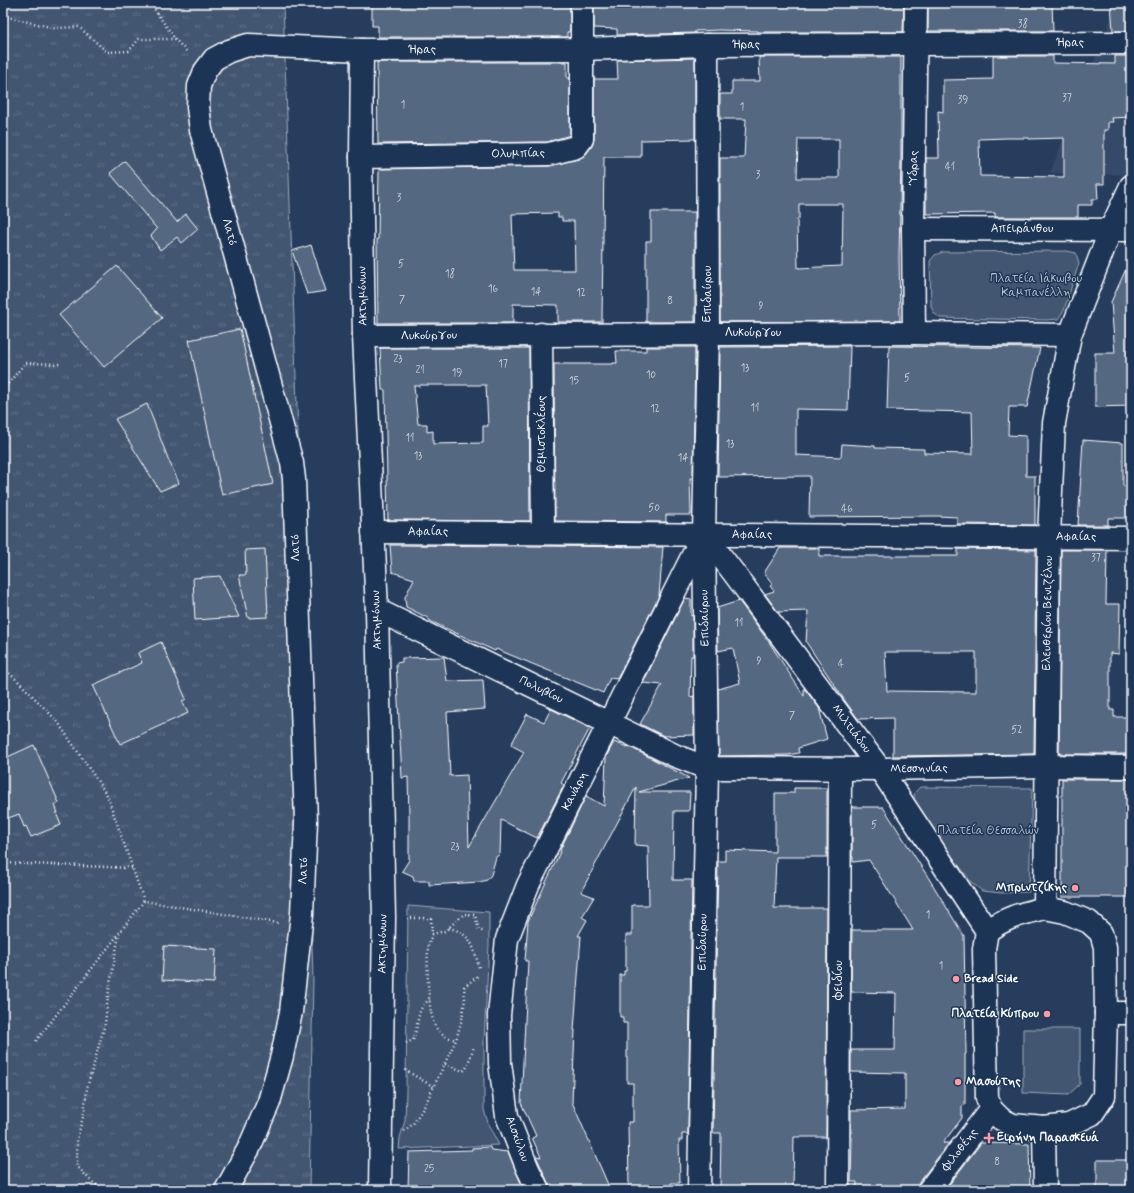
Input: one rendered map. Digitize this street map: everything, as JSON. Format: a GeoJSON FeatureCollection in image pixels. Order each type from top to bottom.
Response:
{"type":"FeatureCollection","features":[{"type":"Feature","properties":{"kind":"street","name":"Ολυμπίας"},"geometry":{"type":"LineString","coordinates":[[361,157],[549,154],[576,147],[582,139],[582,3]]}},
{"type":"Feature","properties":{"kind":"street","name":"Ύδρας"},"geometry":{"type":"LineString","coordinates":[[914,333],[913,229],[916,3]]}},
{"type":"Feature","properties":{"kind":"street","name":"Ήρας"},"geometry":{"type":"LineString","coordinates":[[362,50],[582,49],[707,45],[1131,43]]}},
{"type":"Feature","properties":{"kind":"street","name":"Λατό"},"geometry":{"type":"LineString","coordinates":[[226,1190],[249,1148],[269,1102],[282,1056],[290,1012],[302,914],[306,822],[294,479],[290,456],[201,130],[198,107],[199,86],[205,71],[214,59],[229,51],[248,45],[362,50]]}},
{"type":"Feature","properties":{"kind":"street","name":"Επιδαύρου"},"geometry":{"type":"LineString","coordinates":[[698,1190],[706,768],[704,534],[708,333],[707,45]]}},
{"type":"Feature","properties":{"kind":"street","name":"Ακτημόνων"},"geometry":{"type":"LineString","coordinates":[[362,50],[361,157],[364,336],[377,610],[384,917],[380,1190]]}},
{"type":"Feature","properties":{"kind":"street","name":"Ελευθερίου Βενιζέλου"},"geometry":{"type":"LineString","coordinates":[[1045,908],[1049,537],[1054,423],[1070,336],[1121,229],[1131,186]]}},
{"type":"Feature","properties":{"kind":"street","name":"Απειράνθου"},"geometry":{"type":"LineString","coordinates":[[913,229],[1121,229]]}},
{"type":"Feature","properties":{"kind":"street","name":"Λυκούργου"},"geometry":{"type":"LineString","coordinates":[[364,336],[708,333],[914,333],[1070,336]]}},
{"type":"Feature","properties":{"kind":"street","name":"Θεμιστοκλέους"},"geometry":{"type":"LineString","coordinates":[[542,334],[543,533]]}},
{"type":"Feature","properties":{"kind":"street","name":"Αφαίας"},"geometry":{"type":"LineString","coordinates":[[373,532],[1131,538]]}},
{"type":"Feature","properties":{"kind":"street","name":"Κανάρη"},"geometry":{"type":"LineString","coordinates":[[500,1063],[499,1015],[507,939],[528,885],[704,534]]}},
{"type":"Feature","properties":{"kind":"street","name":"Μιλτιάδου"},"geometry":{"type":"LineString","coordinates":[[704,534],[880,770],[987,931]]}},
{"type":"Feature","properties":{"kind":"street","name":"Πολυβίου"},"geometry":{"type":"LineString","coordinates":[[377,610],[676,756],[706,768]]}},
{"type":"Feature","properties":{"kind":"street","name":"Μεσσηνίας"},"geometry":{"type":"LineString","coordinates":[[706,768],[880,770],[1046,766],[1131,767]]}},
{"type":"Feature","properties":{"kind":"street","name":"Φειδίου"},"geometry":{"type":"LineString","coordinates":[[838,1190],[840,769]]}},
{"type":"Feature","properties":{"kind":"street"},"geometry":{"type":"LineString","coordinates":[[1045,908],[1065,912],[1089,922],[1101,933],[1105,947],[1106,1013],[1104,1096],[1092,1114],[1069,1125],[1044,1128],[1013,1125],[1001,1119],[991,1109],[987,1098],[984,949],[987,931],[1002,921],[1018,914],[1045,908]]}},
{"type":"Feature","properties":{"kind":"street"},"geometry":{"type":"LineString","coordinates":[[1106,1013],[1131,1013]]}},
{"type":"Feature","properties":{"kind":"street","name":"Αισχύλου"},"geometry":{"type":"LineString","coordinates":[[500,1063],[507,1116],[527,1167],[538,1190]]}},
{"type":"Feature","properties":{"kind":"street","name":"Φιλοθέης"},"geometry":{"type":"LineString","coordinates":[[929,1190],[991,1109]]}},
{"type":"Feature","properties":{"kind":"street"},"geometry":{"type":"LineString","coordinates":[[1044,1128],[1045,1190]]}},
{"type":"Feature","properties":{"kind":"path"},"geometry":{"type":"LineString","coordinates":[[150,3],[175,39],[205,71]]}},
{"type":"Feature","properties":{"kind":"path"},"geometry":{"type":"LineString","coordinates":[[3,16],[54,28],[79,28],[107,52],[129,51],[140,39],[175,39]]}},
{"type":"Feature","properties":{"kind":"path"},"geometry":{"type":"LineString","coordinates":[[3,390],[25,363],[62,364]]}},
{"type":"Feature","properties":{"kind":"path"},"geometry":{"type":"LineString","coordinates":[[3,668],[18,681],[57,721],[107,795],[144,901]]}},
{"type":"Feature","properties":{"kind":"path"},"geometry":{"type":"LineString","coordinates":[[3,862],[132,868]]}},
{"type":"Feature","properties":{"kind":"path"},"geometry":{"type":"LineString","coordinates":[[144,901],[300,926]]}},
{"type":"Feature","properties":{"kind":"path"},"geometry":{"type":"LineString","coordinates":[[36,1041],[144,901]]}},
{"type":"Feature","properties":{"kind":"path"},"geometry":{"type":"LineString","coordinates":[[432,934],[445,931],[464,914],[475,915],[479,930],[507,939]]}},
{"type":"Feature","properties":{"kind":"path"},"geometry":{"type":"LineString","coordinates":[[384,917],[431,918],[432,934],[428,944],[428,973],[431,1016],[437,1030],[456,1040]]}},
{"type":"Feature","properties":{"kind":"path"},"geometry":{"type":"LineString","coordinates":[[380,1142],[402,1132],[413,1124],[434,1087],[456,1040],[462,1019],[465,999],[464,987],[467,983],[479,975],[475,950],[470,942],[463,933],[449,928]]}},
{"type":"Feature","properties":{"kind":"path"},"geometry":{"type":"LineString","coordinates":[[103,1190],[91,1182],[77,1166],[77,1140],[84,1113],[86,1088],[105,1024],[108,996],[119,934]]}},
{"type":"Feature","properties":{"kind":"path"},"geometry":{"type":"LineString","coordinates":[[430,1000],[425,1002],[421,1008],[417,1033],[413,1040],[395,1045],[382,1052],[434,1087]]}},
{"type":"Feature","properties":{"kind":"path"},"geometry":{"type":"LineString","coordinates":[[445,1064],[463,1071]]}},
{"type":"Feature","properties":{"kind":"shaded area"},"geometry":{"type":"Polygon","coordinates":[[[1117,3],[1131,3],[1131,175],[1050,173],[1117,3]]]}},
{"type":"Feature","properties":{"kind":"green space"},"geometry":{"type":"Polygon","coordinates":[[[3,3],[283,3],[301,521],[313,981],[309,1190],[3,1190],[3,3]]]}},
{"type":"Feature","properties":{"kind":"green space","name":"Πλατεία Ιάκωβου Καμπανέλλη"},"geometry":{"type":"Polygon","coordinates":[[[1067,251],[1076,253],[1079,263],[1064,310],[1058,319],[940,318],[934,313],[931,306],[930,261],[935,255],[943,252],[1067,251]]]}},
{"type":"Feature","properties":{"kind":"green space","name":"Πλατεία Θεσσαλών"},"geometry":{"type":"Polygon","coordinates":[[[920,787],[1032,788],[1029,892],[1001,893],[982,891],[971,882],[916,803],[914,795],[920,787]]]}},
{"type":"Feature","properties":{"kind":"green space"},"geometry":{"type":"Polygon","coordinates":[[[408,906],[489,912],[489,945],[484,1040],[484,1110],[489,1126],[499,1145],[399,1149],[400,1138],[405,1120],[408,906]]]}},
{"type":"Feature","properties":{"kind":"green space"},"geometry":{"type":"Polygon","coordinates":[[[1023,1029],[1080,1029],[1080,1084],[1068,1095],[1023,1093],[1023,1029]]]}},
{"type":"Feature","properties":{"kind":"building"},"geometry":{"type":"Polygon","coordinates":[[[372,3],[570,3],[570,28],[569,32],[567,32],[567,37],[378,37],[378,26],[372,26],[372,3]]]}},
{"type":"Feature","properties":{"kind":"building"},"geometry":{"type":"Polygon","coordinates":[[[594,3],[904,3],[903,32],[758,32],[719,30],[695,31],[695,33],[617,35],[617,29],[594,28],[594,3]]]}},
{"type":"Feature","properties":{"kind":"building"},"geometry":{"type":"Polygon","coordinates":[[[928,3],[1052,3],[1053,31],[928,31],[928,3]]]}},
{"type":"Feature","properties":{"kind":"building"},"geometry":{"type":"Polygon","coordinates":[[[1111,3],[1131,3],[1131,31],[1113,31],[1111,3]]]}},
{"type":"Feature","properties":{"kind":"building"},"geometry":{"type":"Polygon","coordinates":[[[993,56],[1053,56],[1053,63],[1115,64],[1115,56],[1131,56],[1131,117],[1112,118],[1113,122],[1108,122],[1108,130],[1104,130],[1104,184],[1097,184],[1098,199],[1092,199],[1092,205],[1078,205],[1078,217],[995,217],[995,213],[926,214],[926,158],[939,158],[938,111],[943,112],[943,80],[993,79],[993,56]],[[1064,138],[979,139],[980,176],[1064,177],[1064,138]]]}},
{"type":"Feature","properties":{"kind":"building"},"geometry":{"type":"Polygon","coordinates":[[[759,57],[901,57],[899,257],[900,321],[720,322],[720,158],[744,158],[746,119],[720,119],[720,94],[732,94],[732,81],[760,81],[759,57]],[[798,139],[797,178],[839,178],[839,139],[798,139]],[[799,204],[799,219],[797,219],[798,268],[842,266],[843,204],[799,204]]]}},
{"type":"Feature","properties":{"kind":"building"},"geometry":{"type":"Polygon","coordinates":[[[695,58],[695,139],[641,140],[641,157],[604,157],[602,322],[558,322],[558,305],[513,304],[513,323],[378,323],[377,239],[379,169],[549,166],[579,159],[586,154],[592,146],[594,139],[594,79],[618,79],[617,60],[695,58]],[[558,213],[512,214],[514,270],[575,270],[574,221],[562,221],[562,217],[558,217],[558,213]]]}},
{"type":"Feature","properties":{"kind":"building"},"geometry":{"type":"Polygon","coordinates":[[[567,62],[567,78],[570,78],[570,135],[547,142],[378,144],[377,63],[567,62]]]}},
{"type":"Feature","properties":{"kind":"building"},"geometry":{"type":"Polygon","coordinates":[[[125,161],[177,222],[186,214],[198,229],[182,243],[177,237],[160,250],[151,236],[157,229],[110,173],[125,161]]]}},
{"type":"Feature","properties":{"kind":"building"},"geometry":{"type":"Polygon","coordinates":[[[651,212],[695,212],[695,322],[646,322],[646,241],[651,241],[651,212]]]}},
{"type":"Feature","properties":{"kind":"building"},"geometry":{"type":"Polygon","coordinates":[[[311,245],[326,291],[307,294],[292,251],[311,245]]]}},
{"type":"Feature","properties":{"kind":"building"},"geometry":{"type":"Polygon","coordinates":[[[1131,258],[1131,406],[1095,407],[1095,353],[1115,353],[1111,302],[1131,258]]]}},
{"type":"Feature","properties":{"kind":"building"},"geometry":{"type":"Polygon","coordinates":[[[117,266],[162,318],[104,367],[59,315],[117,266]]]}},
{"type":"Feature","properties":{"kind":"building"},"geometry":{"type":"Polygon","coordinates":[[[240,329],[273,484],[222,495],[189,340],[240,329]]]}},
{"type":"Feature","properties":{"kind":"building"},"geometry":{"type":"Polygon","coordinates":[[[850,346],[848,410],[796,409],[796,455],[841,457],[842,444],[875,446],[875,448],[924,449],[924,453],[973,454],[972,412],[887,410],[889,346],[1040,348],[1027,407],[1009,407],[1008,435],[1026,436],[1026,476],[1035,476],[1035,525],[957,524],[957,517],[938,516],[809,517],[810,476],[718,477],[720,347],[850,346]]]}},
{"type":"Feature","properties":{"kind":"building"},"geometry":{"type":"Polygon","coordinates":[[[646,347],[695,347],[693,478],[690,478],[691,515],[666,515],[666,522],[555,521],[554,364],[613,364],[617,363],[616,351],[646,351],[646,347]]]}},
{"type":"Feature","properties":{"kind":"building"},"geometry":{"type":"Polygon","coordinates":[[[380,348],[529,348],[530,521],[388,520],[385,390],[382,390],[380,348]],[[486,385],[414,386],[418,424],[427,424],[427,432],[433,431],[433,444],[483,443],[483,426],[488,426],[486,385]]]}},
{"type":"Feature","properties":{"kind":"building"},"geometry":{"type":"Polygon","coordinates":[[[147,404],[179,483],[160,491],[115,419],[147,404]]]}},
{"type":"Feature","properties":{"kind":"building"},"geometry":{"type":"Polygon","coordinates":[[[1083,440],[1123,443],[1123,486],[1131,486],[1131,518],[1108,518],[1108,525],[1078,525],[1083,440]]]}},
{"type":"Feature","properties":{"kind":"building"},"geometry":{"type":"Polygon","coordinates":[[[390,545],[663,547],[659,596],[617,679],[610,678],[603,693],[496,649],[495,651],[430,621],[428,618],[406,607],[405,597],[414,579],[392,572],[390,545]]]}},
{"type":"Feature","properties":{"kind":"building"},"geometry":{"type":"Polygon","coordinates":[[[780,548],[819,548],[819,556],[958,556],[958,549],[1036,550],[1034,754],[893,756],[893,718],[858,719],[806,642],[808,611],[778,612],[765,594],[774,591],[770,586],[773,584],[764,573],[780,548]],[[885,652],[887,691],[976,692],[976,652],[885,652]]]}},
{"type":"Feature","properties":{"kind":"building"},"geometry":{"type":"Polygon","coordinates":[[[265,549],[268,617],[248,618],[239,575],[246,575],[245,550],[265,549]]]}},
{"type":"Feature","properties":{"kind":"building"},"geometry":{"type":"Polygon","coordinates":[[[1061,550],[1107,550],[1106,604],[1120,604],[1119,654],[1110,653],[1110,710],[1114,710],[1114,717],[1131,717],[1131,754],[1059,754],[1061,550]]]}},
{"type":"Feature","properties":{"kind":"building"},"geometry":{"type":"Polygon","coordinates":[[[220,576],[239,617],[195,620],[193,578],[220,576]]]}},
{"type":"Feature","properties":{"kind":"building"},"geometry":{"type":"Polygon","coordinates":[[[685,598],[691,599],[691,616],[693,615],[693,656],[691,656],[690,697],[694,696],[694,735],[664,736],[640,724],[662,685],[643,683],[685,598]]]}},
{"type":"Feature","properties":{"kind":"building"},"geometry":{"type":"Polygon","coordinates":[[[739,601],[769,642],[804,696],[804,688],[819,708],[827,739],[798,748],[799,753],[788,755],[719,756],[718,689],[740,683],[733,648],[718,651],[717,608],[739,601]]]}},
{"type":"Feature","properties":{"kind":"building"},"geometry":{"type":"Polygon","coordinates":[[[161,642],[186,699],[182,701],[188,713],[120,744],[93,685],[142,663],[138,653],[161,642]]]}},
{"type":"Feature","properties":{"kind":"building"},"geometry":{"type":"Polygon","coordinates":[[[444,657],[447,681],[483,680],[485,709],[447,712],[450,776],[467,775],[469,847],[524,752],[511,745],[527,714],[544,722],[551,709],[590,728],[561,783],[564,785],[537,838],[501,820],[500,854],[496,857],[491,875],[487,880],[480,882],[429,885],[429,881],[414,881],[413,876],[402,871],[409,860],[408,777],[402,778],[396,663],[402,662],[402,658],[444,657]]]}},
{"type":"Feature","properties":{"kind":"building"},"geometry":{"type":"Polygon","coordinates":[[[614,742],[627,747],[628,746],[689,778],[639,792],[690,792],[689,811],[674,811],[673,880],[692,880],[688,1134],[682,1134],[682,1140],[679,1140],[680,1183],[671,1183],[671,1188],[629,1189],[628,1122],[633,1122],[633,1083],[627,1083],[627,1023],[623,1023],[623,1017],[620,1017],[620,975],[624,975],[624,971],[626,971],[626,935],[632,935],[632,905],[649,905],[648,846],[635,845],[636,787],[581,892],[594,897],[582,917],[587,920],[578,936],[581,936],[574,1030],[572,1102],[610,1189],[550,1190],[536,1156],[541,1157],[532,1138],[536,1136],[521,1103],[528,961],[525,961],[528,921],[586,796],[604,806],[606,757],[614,742]]]}},
{"type":"Feature","properties":{"kind":"building"},"geometry":{"type":"Polygon","coordinates":[[[34,745],[59,803],[55,805],[58,813],[56,813],[61,825],[31,837],[26,826],[24,827],[19,814],[3,820],[3,759],[34,745]]]}},
{"type":"Feature","properties":{"kind":"building"},"geometry":{"type":"Polygon","coordinates":[[[1062,779],[1131,779],[1131,897],[1062,897],[1062,779]]]}},
{"type":"Feature","properties":{"kind":"building"},"geometry":{"type":"Polygon","coordinates":[[[794,788],[827,788],[827,857],[776,857],[774,908],[827,908],[826,1137],[794,1137],[793,1190],[720,1190],[721,1133],[713,1133],[718,861],[725,861],[725,850],[775,852],[775,793],[794,793],[794,788]]]}},
{"type":"Feature","properties":{"kind":"building"},"geometry":{"type":"Polygon","coordinates":[[[852,807],[883,807],[964,936],[966,1054],[965,1105],[962,1106],[962,1118],[943,1143],[949,1143],[919,1182],[917,1190],[856,1190],[857,1182],[851,1182],[851,1110],[905,1109],[905,1073],[851,1072],[851,1050],[895,1050],[896,993],[851,992],[852,930],[913,930],[869,860],[853,862],[852,807]]]}},
{"type":"Feature","properties":{"kind":"building"},"geometry":{"type":"Polygon","coordinates":[[[164,946],[216,949],[214,983],[162,980],[164,946]]]}},
{"type":"Feature","properties":{"kind":"building"},"geometry":{"type":"Polygon","coordinates":[[[981,1143],[1029,1144],[1030,1190],[945,1190],[981,1143]]]}},
{"type":"Feature","properties":{"kind":"building"},"geometry":{"type":"Polygon","coordinates":[[[490,1147],[491,1150],[508,1152],[524,1190],[408,1190],[409,1152],[472,1150],[472,1148],[490,1147]]]}},
{"type":"Feature","properties":{"kind":"building"},"geometry":{"type":"Polygon","coordinates":[[[1097,1160],[1131,1160],[1131,1190],[1097,1190],[1097,1160]]]}},
{"type":"Feature","properties":{"kind":"place","name":"Μπριντζίκης"},"geometry":{"type":"Point","coordinates":[1075,888]}},
{"type":"Feature","properties":{"kind":"place","name":"Bread Side"},"geometry":{"type":"Point","coordinates":[956,979]}},
{"type":"Feature","properties":{"kind":"place","name":"Πλατεία Κύπρου"},"geometry":{"type":"Point","coordinates":[1047,1014]}},
{"type":"Feature","properties":{"kind":"place","name":"Μασούτης"},"geometry":{"type":"Point","coordinates":[958,1082]}},
{"type":"Feature","properties":{"kind":"place","name":"Ειρήνη Παρασκευά"},"geometry":{"type":"Point","coordinates":[989,1138]}}]}
